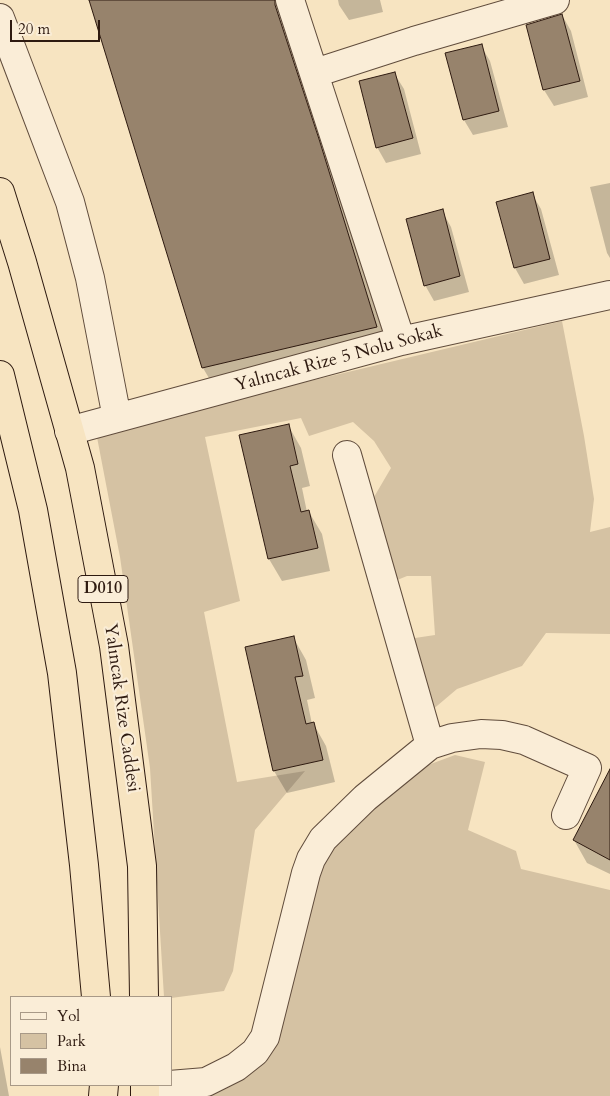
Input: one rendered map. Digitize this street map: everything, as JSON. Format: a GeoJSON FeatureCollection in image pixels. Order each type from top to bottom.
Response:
{"type":"FeatureCollection","features":[{"type":"Feature","properties":{"kind":"highway","name":"Yalıncak Rize Caddesi"},"geometry":{"type":"LineString","coordinates":[[0,192],[22,262],[80,468],[114,646],[142,866],[144,996]]}},
{"type":"Feature","properties":{"kind":"highway"},"geometry":{"type":"LineString","coordinates":[[0,375],[33,510],[62,673],[84,865],[96,996]]}},
{"type":"Feature","properties":{"kind":"lane"},"geometry":{"type":"LineString","coordinates":[[290,0],[401,341]]}},
{"type":"Feature","properties":{"kind":"lane"},"geometry":{"type":"LineString","coordinates":[[315,73],[414,41],[555,0]]}},
{"type":"Feature","properties":{"kind":"lane"},"geometry":{"type":"LineString","coordinates":[[0,18],[70,202],[90,278],[117,418]]}},
{"type":"Feature","properties":{"kind":"lane","name":"Yalıncak Rize 5 Nolu Sokak"},"geometry":{"type":"LineString","coordinates":[[69,431],[401,341],[610,295]]}},
{"type":"Feature","properties":{"kind":"lane"},"geometry":{"type":"LineString","coordinates":[[347,455],[430,745]]}},
{"type":"Feature","properties":{"kind":"lane"},"geometry":{"type":"LineString","coordinates":[[172,1086],[206,1082],[236,1067],[255,1052],[265,1037],[311,859],[323,839],[366,798],[430,745],[452,738],[481,734],[502,735],[524,740],[587,768],[566,815]]}},
{"type":"Feature","properties":{"kind":"lane"},"geometry":{"type":"LineString","coordinates":[[145,1089],[171,1086]]}},
{"type":"Feature","properties":{"kind":"green space"},"geometry":{"type":"Polygon","coordinates":[[[562,321],[594,499],[590,532],[610,527],[610,634],[546,633],[522,666],[457,689],[431,711],[395,641],[435,635],[431,576],[407,576],[390,583],[374,497],[391,468],[374,441],[353,422],[309,436],[301,418],[205,437],[240,601],[204,612],[237,782],[305,771],[255,830],[233,971],[224,991],[172,998],[172,996],[164,996],[150,768],[120,557],[96,432],[562,321]]]}},
{"type":"Feature","properties":{"kind":"green space"},"geometry":{"type":"Polygon","coordinates":[[[455,755],[485,762],[468,830],[516,851],[521,869],[610,890],[610,1096],[174,1096],[275,1032],[316,847],[412,771],[455,755]]]}},
{"type":"Feature","properties":{"kind":"building"},"geometry":{"type":"Polygon","coordinates":[[[89,0],[275,0],[377,327],[202,368],[89,0]]]}},
{"type":"Feature","properties":{"kind":"building"},"geometry":{"type":"Polygon","coordinates":[[[562,14],[580,81],[543,90],[526,25],[562,14]]]}},
{"type":"Feature","properties":{"kind":"building"},"geometry":{"type":"Polygon","coordinates":[[[482,44],[499,111],[463,120],[445,53],[482,44]]]}},
{"type":"Feature","properties":{"kind":"building"},"geometry":{"type":"Polygon","coordinates":[[[395,72],[413,138],[376,148],[359,81],[395,72]]]}},
{"type":"Feature","properties":{"kind":"building"},"geometry":{"type":"Polygon","coordinates":[[[533,192],[550,259],[514,268],[496,202],[533,192]]]}},
{"type":"Feature","properties":{"kind":"building"},"geometry":{"type":"Polygon","coordinates":[[[443,209],[460,276],[424,286],[406,219],[443,209]]]}},
{"type":"Feature","properties":{"kind":"building"},"geometry":{"type":"Polygon","coordinates":[[[289,424],[298,464],[290,466],[301,512],[309,510],[318,548],[268,559],[239,435],[289,424]]]}},
{"type":"Feature","properties":{"kind":"building"},"geometry":{"type":"Polygon","coordinates":[[[294,636],[303,676],[295,677],[306,724],[314,722],[323,760],[273,771],[245,647],[294,636]]]}},
{"type":"Feature","properties":{"kind":"building"},"geometry":{"type":"Polygon","coordinates":[[[610,769],[610,860],[573,840],[610,769]]]}}]}
